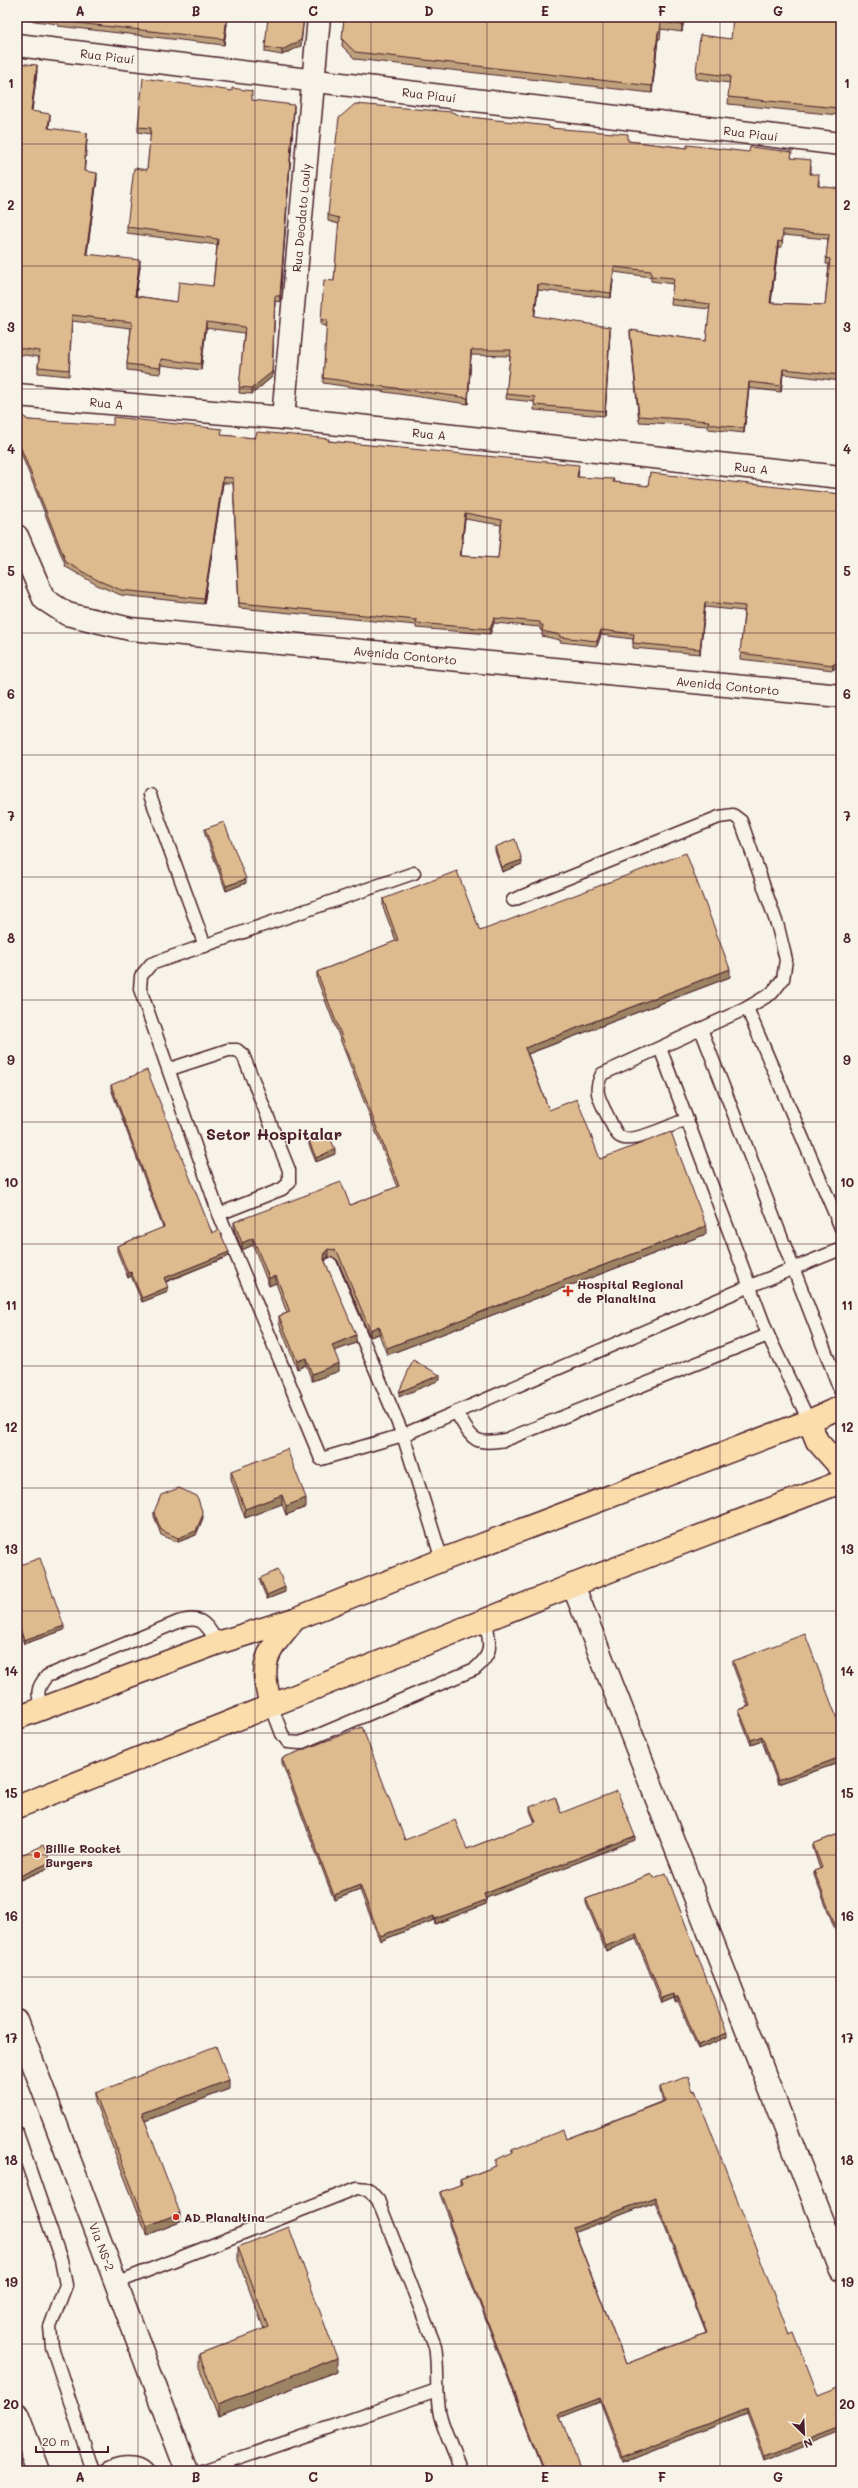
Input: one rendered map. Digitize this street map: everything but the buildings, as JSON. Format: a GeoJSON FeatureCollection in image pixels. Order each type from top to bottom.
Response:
{"type":"FeatureCollection","features":[{"type":"Feature","properties":{"kind":"main road"},"geometry":{"type":"LineString","coordinates":[[17,1718],[218,1643],[295,1619],[442,1560],[809,1421],[841,1407]]}},
{"type":"Feature","properties":{"kind":"main road"},"geometry":{"type":"LineString","coordinates":[[809,1421],[816,1440],[841,1468]]}},
{"type":"Feature","properties":{"kind":"main road"},"geometry":{"type":"LineString","coordinates":[[17,1807],[573,1585],[841,1482]]}},
{"type":"Feature","properties":{"kind":"main road"},"geometry":{"type":"LineString","coordinates":[[271,1705],[265,1686],[264,1666],[271,1648],[295,1619]]}},
{"type":"Feature","properties":{"kind":"street","name":"Rua Deodato Louly"},"geometry":{"type":"LineString","coordinates":[[283,418],[319,17]]}},
{"type":"Feature","properties":{"kind":"street","name":"Rua Piauí"},"geometry":{"type":"LineString","coordinates":[[17,45],[841,144]]}},
{"type":"Feature","properties":{"kind":"street","name":"Rua A"},"geometry":{"type":"LineString","coordinates":[[17,395],[283,418],[841,477]]}},
{"type":"Feature","properties":{"kind":"street","name":"Avenida Contorto"},"geometry":{"type":"LineString","coordinates":[[17,536],[44,600],[67,614],[130,629],[841,696]]}},
{"type":"Feature","properties":{"kind":"street"},"geometry":{"type":"LineString","coordinates":[[573,1585],[841,2270]]}},
{"type":"Feature","properties":{"kind":"street","name":"Via NS-2"},"geometry":{"type":"LineString","coordinates":[[17,2021],[187,2471]]}},
{"type":"Feature","properties":{"kind":"street"},"geometry":{"type":"LineString","coordinates":[[17,2414],[39,2471]]}},
{"type":"Feature","properties":{"kind":"lane"},"geometry":{"type":"LineString","coordinates":[[150,795],[205,946]]}},
{"type":"Feature","properties":{"kind":"lane"},"geometry":{"type":"LineString","coordinates":[[513,900],[719,817],[734,815],[741,821],[778,927],[786,960],[783,979],[772,993],[747,1008],[602,1074],[596,1085],[599,1100],[618,1136],[626,1140],[640,1137],[687,1119]]}},
{"type":"Feature","properties":{"kind":"lane"},"geometry":{"type":"LineString","coordinates":[[414,873],[151,964],[141,976],[140,989],[170,1069],[219,1214],[321,1459],[402,1436],[750,1286],[841,1249]]}},
{"type":"Feature","properties":{"kind":"lane"},"geometry":{"type":"LineString","coordinates":[[747,1008],[841,1228]]}},
{"type":"Feature","properties":{"kind":"lane"},"geometry":{"type":"LineString","coordinates":[[700,1029],[792,1270],[841,1392]]}},
{"type":"Feature","properties":{"kind":"lane"},"geometry":{"type":"LineString","coordinates":[[660,1048],[768,1334],[809,1421]]}},
{"type":"Feature","properties":{"kind":"lane"},"geometry":{"type":"LineString","coordinates":[[170,1069],[228,1050],[237,1050],[243,1055],[289,1170],[289,1183],[282,1189],[219,1214]]}},
{"type":"Feature","properties":{"kind":"lane"},"geometry":{"type":"LineString","coordinates":[[331,1264],[402,1436],[442,1560]]}},
{"type":"Feature","properties":{"kind":"lane"},"geometry":{"type":"LineString","coordinates":[[456,1412],[471,1437],[486,1443],[505,1440],[768,1334]]}},
{"type":"Feature","properties":{"kind":"lane"},"geometry":{"type":"LineString","coordinates":[[42,1709],[37,1693],[40,1684],[47,1676],[178,1622],[191,1618],[204,1622],[218,1643]]}},
{"type":"Feature","properties":{"kind":"lane"},"geometry":{"type":"LineString","coordinates":[[271,1705],[282,1734],[288,1742],[300,1742],[475,1669],[486,1660],[490,1651],[486,1620]]}},
{"type":"Feature","properties":{"kind":"lane"},"geometry":{"type":"LineString","coordinates":[[17,2133],[61,2260],[66,2284],[50,2327],[52,2347],[93,2471]]}},
{"type":"Feature","properties":{"kind":"lane"},"geometry":{"type":"LineString","coordinates":[[116,2283],[357,2188],[368,2189],[378,2200],[435,2346],[438,2366],[437,2390],[440,2415],[462,2471]]}},
{"type":"Feature","properties":{"kind":"lane"},"geometry":{"type":"LineString","coordinates":[[202,2471],[224,2468],[437,2390]]}},
{"type":"Feature","properties":{"kind":"lane"},"geometry":{"type":"LineString","coordinates":[[105,2471],[112,2466],[131,2464],[146,2471]]}},
{"type":"Feature","properties":{"kind":"place","name":"Hospital Regional de Planaltina"},"geometry":{"type":"Point","coordinates":[568,1291]}},
{"type":"Feature","properties":{"kind":"place","name":"Billie Rocket Burgers"},"geometry":{"type":"Point","coordinates":[37,1855]}},
{"type":"Feature","properties":{"kind":"place","name":"AD Planaltina"},"geometry":{"type":"Point","coordinates":[176,2217]}},
{"type":"Feature","properties":{"kind":"district","name":"Setor Hospitalar"},"geometry":{"type":"Point","coordinates":[274,1133]}}]}
